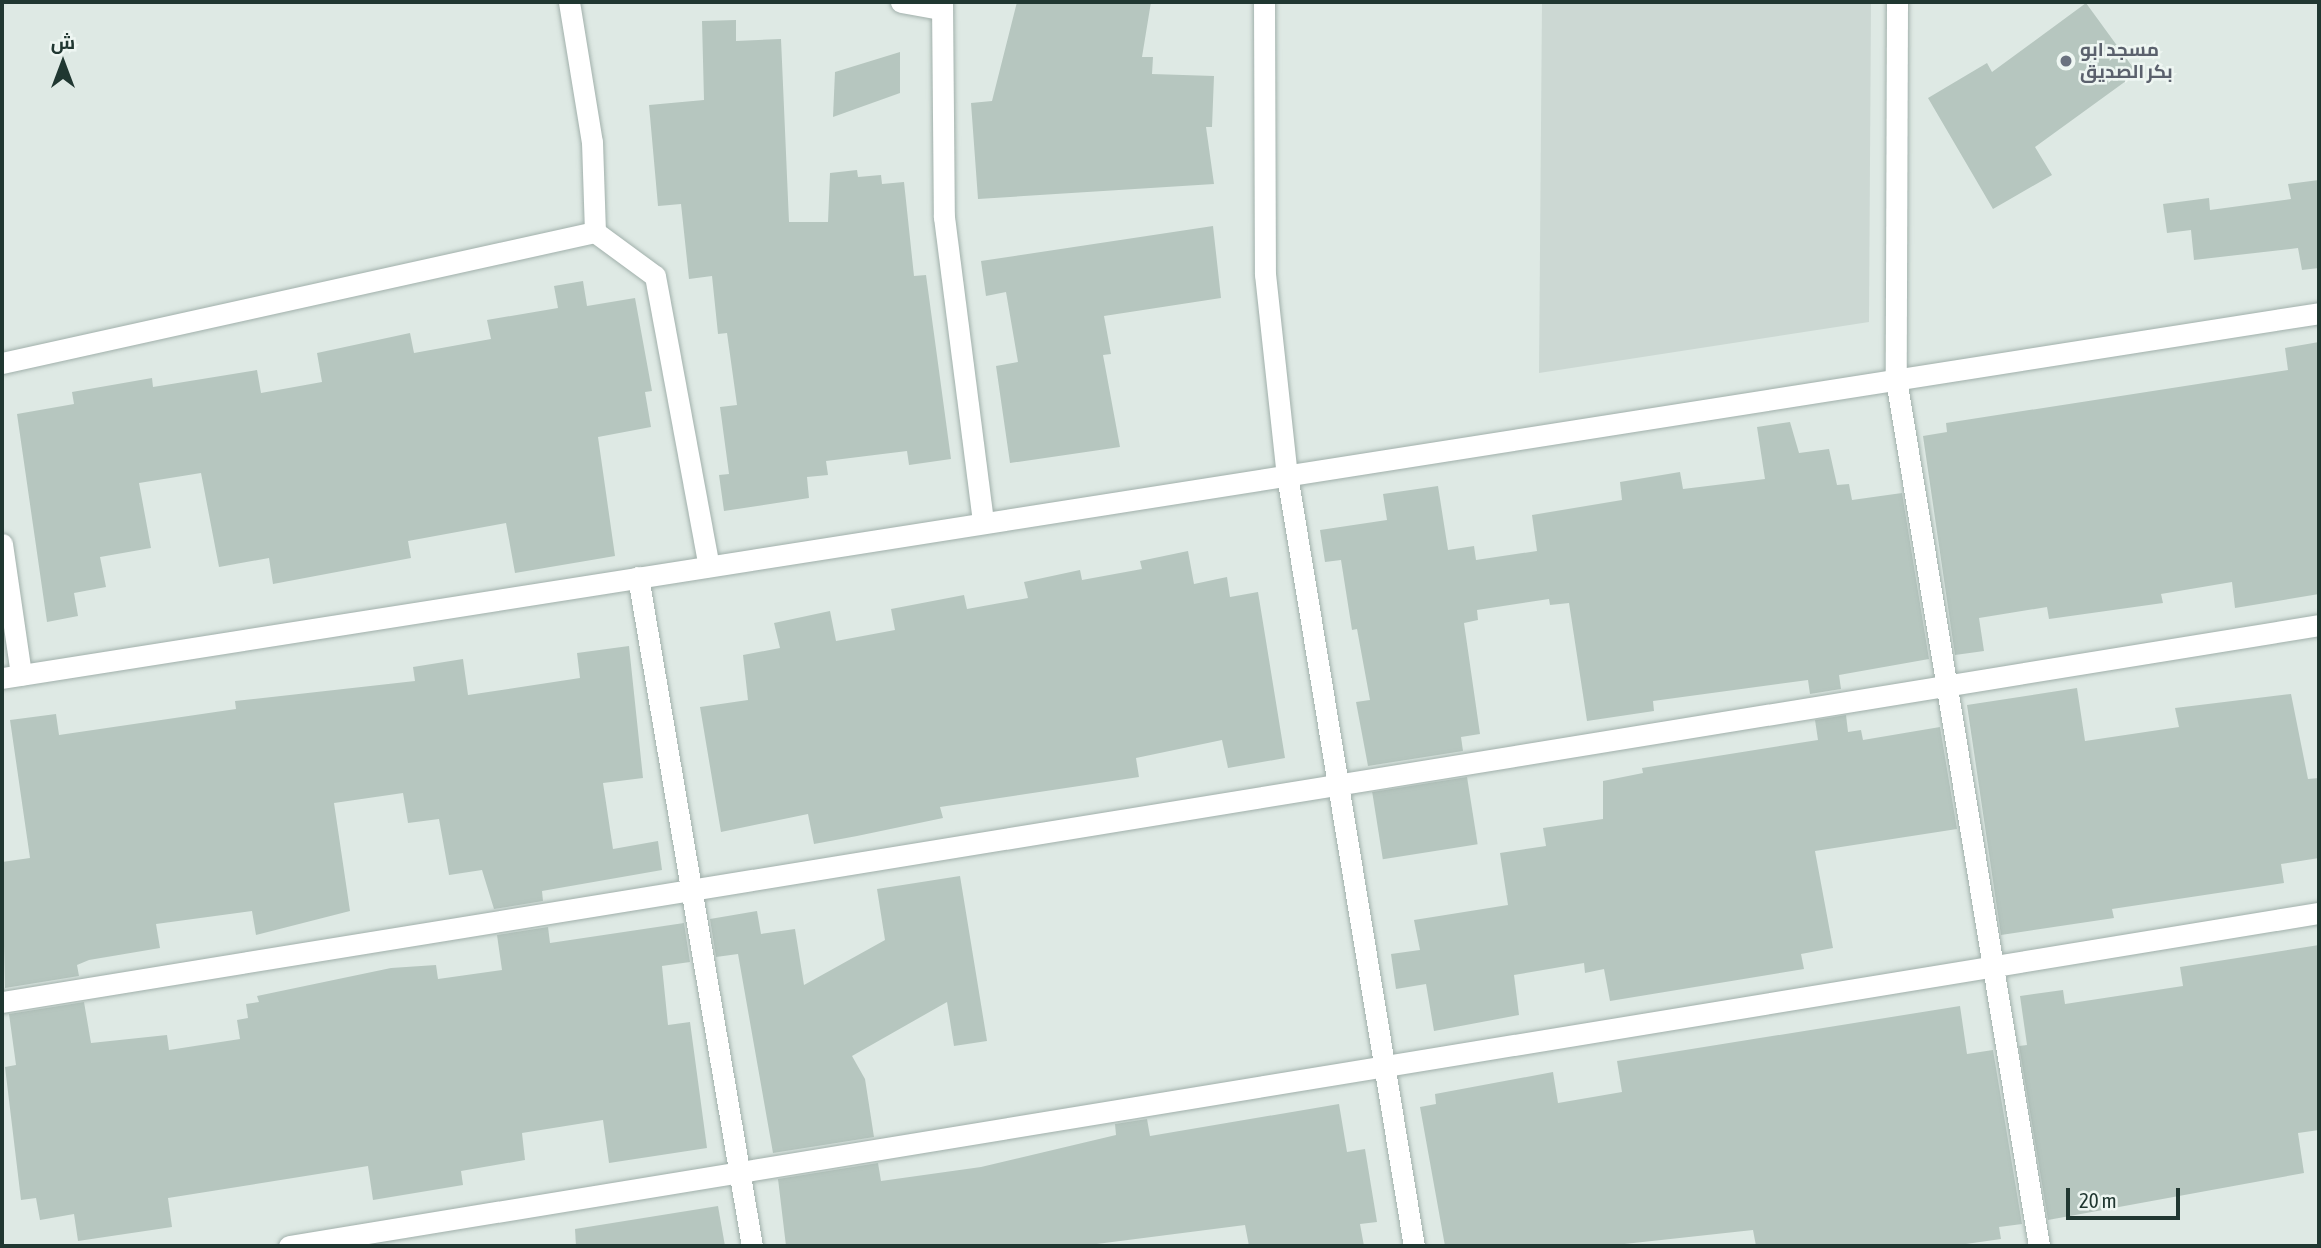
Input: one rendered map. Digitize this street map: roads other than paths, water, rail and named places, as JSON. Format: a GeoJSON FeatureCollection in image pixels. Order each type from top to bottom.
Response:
{"type":"FeatureCollection","features":[{"type":"Feature","properties":{"kind":"street"},"geometry":{"type":"LineString","coordinates":[[569,2],[592,142],[595,232]]}},
{"type":"Feature","properties":{"kind":"street"},"geometry":{"type":"LineString","coordinates":[[901,2],[941,5],[944,216],[983,523]]}},
{"type":"Feature","properties":{"kind":"street"},"geometry":{"type":"LineString","coordinates":[[1264,2],[1265,274],[1287,475],[1415,1246]]}},
{"type":"Feature","properties":{"kind":"street"},"geometry":{"type":"LineString","coordinates":[[1897,2],[1896,379],[2039,1246]]}},
{"type":"Feature","properties":{"kind":"street"},"geometry":{"type":"LineString","coordinates":[[2,363],[595,232],[655,276],[709,566]]}},
{"type":"Feature","properties":{"kind":"street"},"geometry":{"type":"LineString","coordinates":[[2,544],[11,676],[2319,313]]}},
{"type":"Feature","properties":{"kind":"street"},"geometry":{"type":"LineString","coordinates":[[638,577],[752,1246]]}},
{"type":"Feature","properties":{"kind":"street"},"geometry":{"type":"LineString","coordinates":[[2,1002],[2319,625]]}},
{"type":"Feature","properties":{"kind":"street"},"geometry":{"type":"LineString","coordinates":[[289,1246],[2319,913]]}},
{"type":"Feature","properties":{"kind":"place","name":"مسجد ابو بكر الصديق"},"geometry":{"type":"Point","coordinates":[2066,61]}}]}
